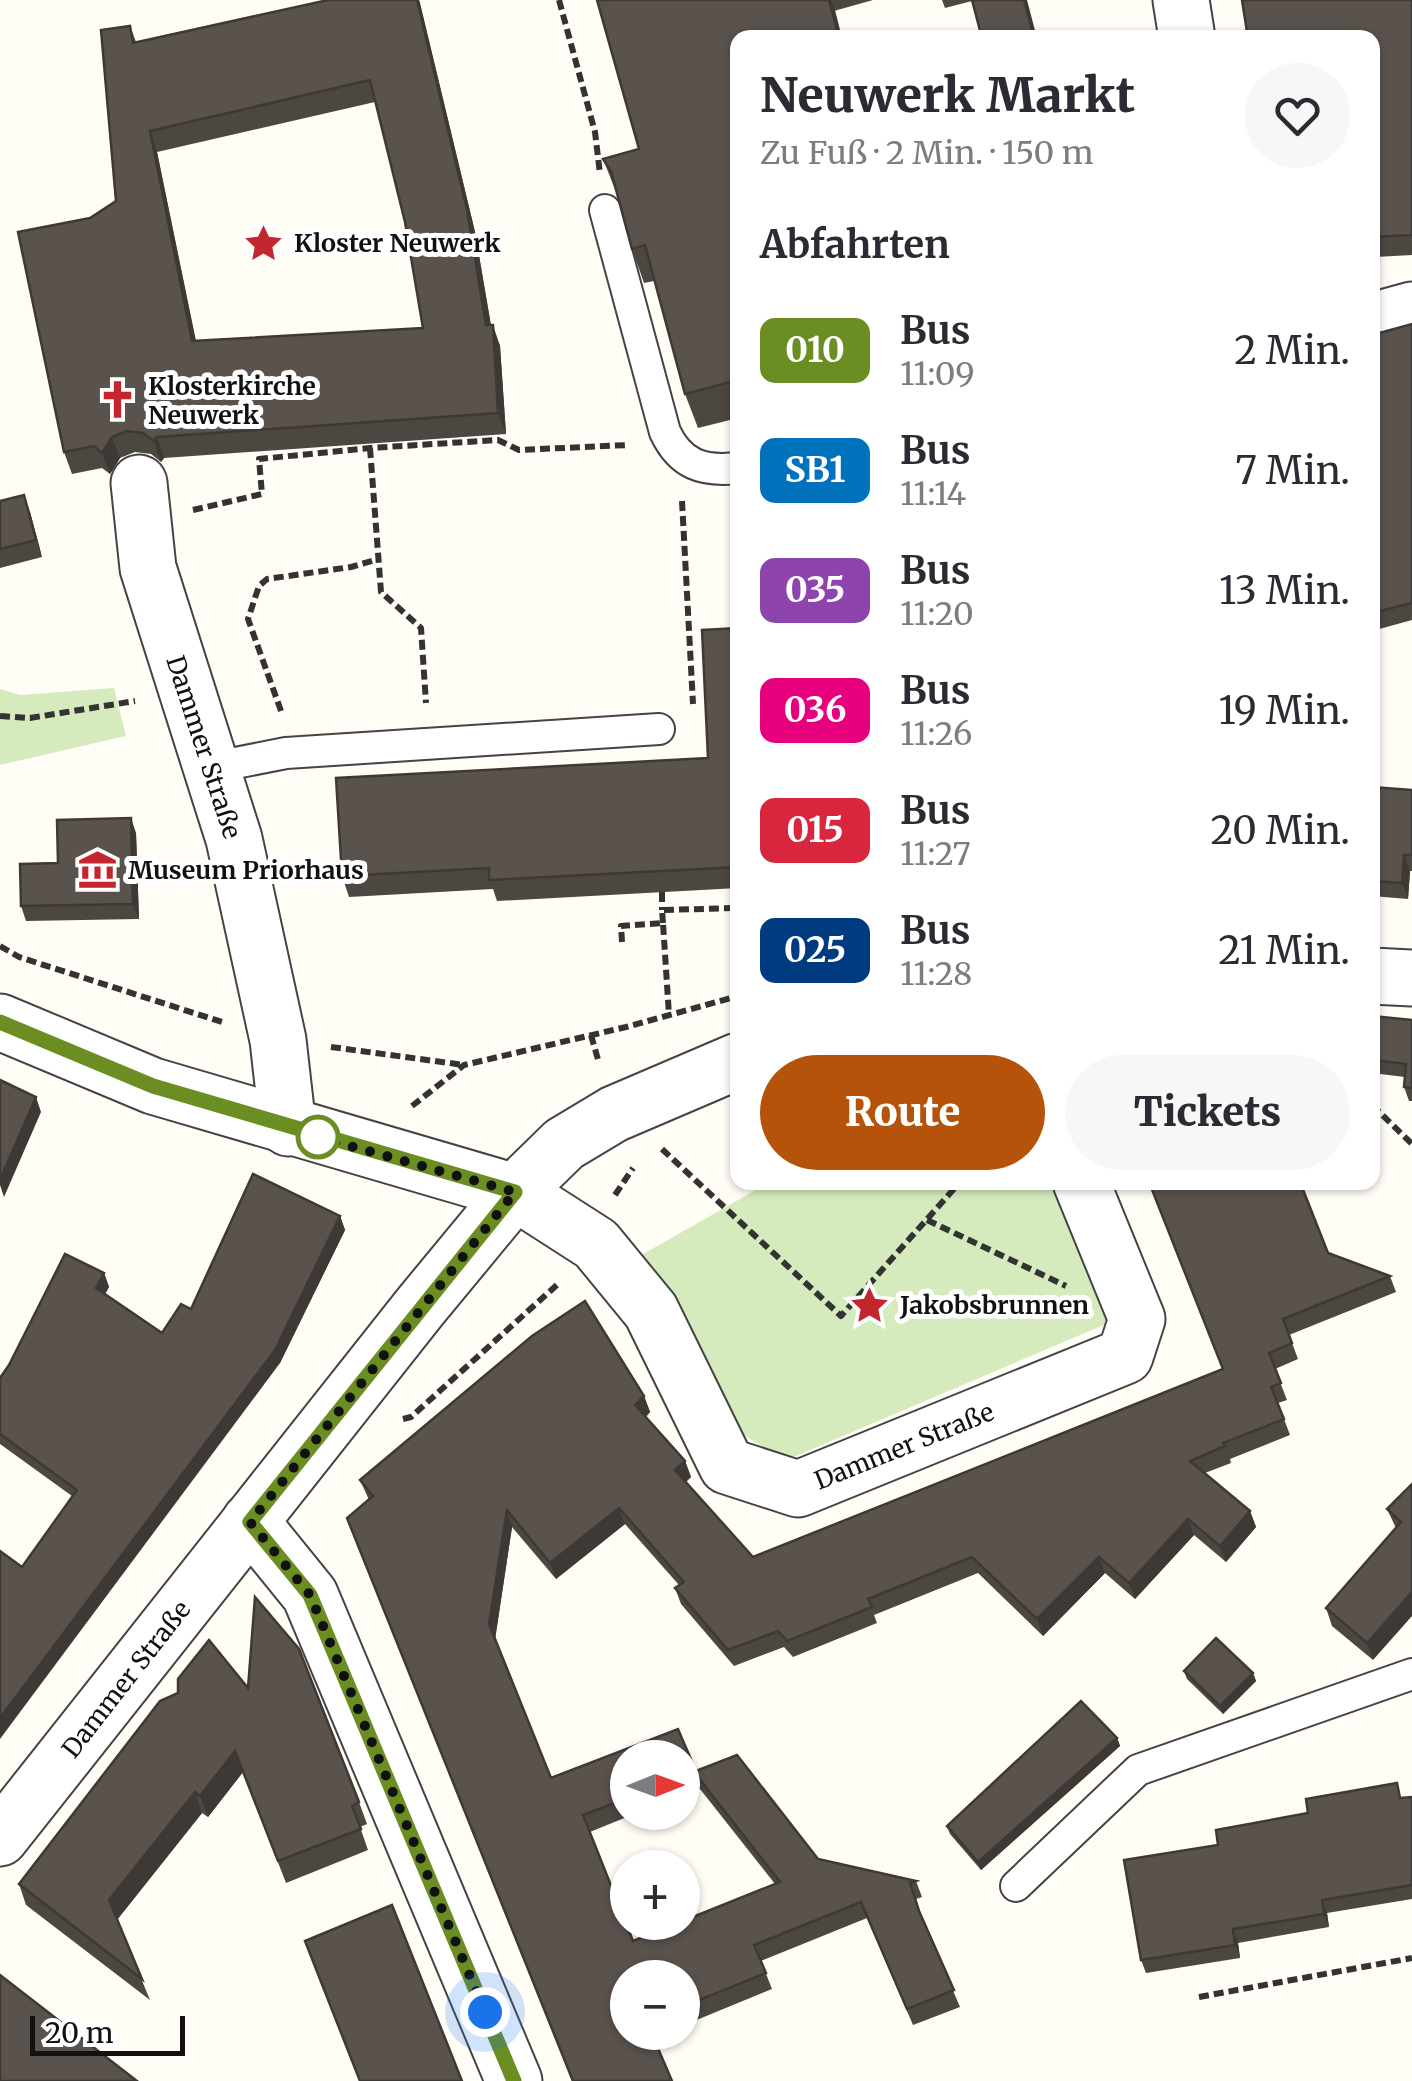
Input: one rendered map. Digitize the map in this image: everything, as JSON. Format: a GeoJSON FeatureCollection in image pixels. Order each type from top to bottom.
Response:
{"type":"FeatureCollection","features":[{"type":"Feature","properties":{"kind":"street"},"geometry":{"type":"LineString","coordinates":[[1182,0],[1186,30]]}},
{"type":"Feature","properties":{"kind":"street"},"geometry":{"type":"LineString","coordinates":[[1380,319],[1412,310]]}},
{"type":"Feature","properties":{"kind":"street","name":"Dammer Straße"},"geometry":{"type":"LineString","coordinates":[[141,503],[148,568],[234,839],[278,1040],[288,1128]]}},
{"type":"Feature","properties":{"kind":"street"},"geometry":{"type":"LineString","coordinates":[[1380,976],[1412,978]]}},
{"type":"Feature","properties":{"kind":"street"},"geometry":{"type":"LineString","coordinates":[[0,1022],[153,1086],[515,1192]]}},
{"type":"Feature","properties":{"kind":"street","name":"Dammer Straße"},"geometry":{"type":"LineString","coordinates":[[0,1838],[515,1192],[564,1144],[614,1114],[730,1064]]}},
{"type":"Feature","properties":{"kind":"street"},"geometry":{"type":"LineString","coordinates":[[1084,1190],[1137,1319]]}},
{"type":"Feature","properties":{"kind":"street","name":"Dammer Straße"},"geometry":{"type":"LineString","coordinates":[[515,1192],[596,1244],[651,1311],[727,1466],[798,1489],[1125,1356],[1137,1319]]}},
{"type":"Feature","properties":{"kind":"street"},"geometry":{"type":"LineString","coordinates":[[250,1522],[310,1595],[514,2081]]}},
{"type":"Feature","properties":{"kind":"lane"},"geometry":{"type":"LineString","coordinates":[[605,210],[665,432],[674,451],[683,460],[730,467]]}},
{"type":"Feature","properties":{"kind":"lane"},"geometry":{"type":"LineString","coordinates":[[210,768],[286,753],[659,729]]}},
{"type":"Feature","properties":{"kind":"lane"},"geometry":{"type":"LineString","coordinates":[[1016,1886],[1138,1770],[1412,1674]]}},
{"type":"Feature","properties":{"kind":"path"},"geometry":{"type":"LineString","coordinates":[[559,0],[595,132],[605,210]]}},
{"type":"Feature","properties":{"kind":"path"},"geometry":{"type":"LineString","coordinates":[[141,503],[262,494],[260,460],[498,440],[518,450],[626,445]]}},
{"type":"Feature","properties":{"kind":"path"},"geometry":{"type":"LineString","coordinates":[[370,448],[381,592],[421,628],[426,702],[420,712]]}},
{"type":"Feature","properties":{"kind":"path"},"geometry":{"type":"LineString","coordinates":[[682,514],[694,706]]}},
{"type":"Feature","properties":{"kind":"path"},"geometry":{"type":"LineString","coordinates":[[286,720],[248,619],[259,586],[267,579],[351,568],[378,559]]}},
{"type":"Feature","properties":{"kind":"path"},"geometry":{"type":"LineString","coordinates":[[0,716],[30,718],[186,693]]}},
{"type":"Feature","properties":{"kind":"path"},"geometry":{"type":"LineString","coordinates":[[662,892],[669,1015]]}},
{"type":"Feature","properties":{"kind":"path"},"geometry":{"type":"LineString","coordinates":[[662,910],[730,908]]}},
{"type":"Feature","properties":{"kind":"path"},"geometry":{"type":"LineString","coordinates":[[622,942],[621,926],[663,923]]}},
{"type":"Feature","properties":{"kind":"path"},"geometry":{"type":"LineString","coordinates":[[398,1108],[412,1106],[464,1065],[730,998]]}},
{"type":"Feature","properties":{"kind":"path"},"geometry":{"type":"LineString","coordinates":[[1380,1114],[1412,1144]]}},
{"type":"Feature","properties":{"kind":"path"},"geometry":{"type":"LineString","coordinates":[[652,1140],[841,1316],[953,1190]]}},
{"type":"Feature","properties":{"kind":"path"},"geometry":{"type":"LineString","coordinates":[[395,1422],[411,1416],[584,1261],[612,1217],[616,1191],[634,1166]]}},
{"type":"Feature","properties":{"kind":"path"},"geometry":{"type":"LineString","coordinates":[[927,1220],[1137,1319]]}},
{"type":"Feature","properties":{"kind":"path"},"geometry":{"type":"LineString","coordinates":[[1199,1997],[1412,1958]]}},
{"type":"Feature","properties":{"kind":"green space"},"geometry":{"type":"Polygon","coordinates":[[[114,688],[126,736],[0,765],[0,689],[20,695],[114,688]]]}},
{"type":"Feature","properties":{"kind":"green space"},"geometry":{"type":"Polygon","coordinates":[[[756,1190],[1060,1190],[1113,1321],[784,1461],[735,1429],[638,1257],[756,1190]]]}},
{"type":"Feature","properties":{"kind":"building"},"geometry":{"type":"Polygon","coordinates":[[[328,0],[417,0],[467,210],[486,325],[493,325],[498,413],[157,437],[154,441],[143,433],[127,431],[112,437],[102,453],[94,446],[64,452],[18,232],[90,218],[116,201],[101,30],[130,26],[133,43],[328,0]],[[370,80],[150,131],[192,341],[423,328],[405,222],[370,80]]]}},
{"type":"Feature","properties":{"kind":"building"},"geometry":{"type":"Polygon","coordinates":[[[597,0],[829,0],[837,30],[730,30],[730,382],[685,394],[645,245],[632,249],[611,171],[603,159],[639,149],[597,0]]]}},
{"type":"Feature","properties":{"kind":"building"},"geometry":{"type":"Polygon","coordinates":[[[972,0],[1024,0],[1032,30],[980,30],[972,0]]]}},
{"type":"Feature","properties":{"kind":"building"},"geometry":{"type":"Polygon","coordinates":[[[1242,0],[1412,0],[1412,235],[1380,237],[1380,30],[1247,30],[1242,0]]]}},
{"type":"Feature","properties":{"kind":"building"},"geometry":{"type":"Polygon","coordinates":[[[1412,324],[1412,603],[1380,611],[1380,333],[1412,324]]]}},
{"type":"Feature","properties":{"kind":"building"},"geometry":{"type":"Polygon","coordinates":[[[24,495],[36,540],[0,549],[0,501],[24,495]]]}},
{"type":"Feature","properties":{"kind":"building"},"geometry":{"type":"Polygon","coordinates":[[[730,628],[730,867],[489,880],[489,868],[342,876],[336,778],[708,758],[702,630],[730,628]]]}},
{"type":"Feature","properties":{"kind":"building"},"geometry":{"type":"Polygon","coordinates":[[[1380,788],[1412,790],[1412,855],[1404,855],[1402,883],[1380,882],[1380,788]]]}},
{"type":"Feature","properties":{"kind":"building"},"geometry":{"type":"Polygon","coordinates":[[[131,818],[133,904],[21,906],[20,864],[58,863],[57,820],[131,818]]]}},
{"type":"Feature","properties":{"kind":"building"},"geometry":{"type":"Polygon","coordinates":[[[1380,1017],[1412,1020],[1412,1088],[1404,1087],[1406,1064],[1380,1061],[1380,1017]]]}},
{"type":"Feature","properties":{"kind":"building"},"geometry":{"type":"Polygon","coordinates":[[[0,1080],[36,1097],[0,1180],[0,1080]]]}},
{"type":"Feature","properties":{"kind":"building"},"geometry":{"type":"Polygon","coordinates":[[[253,1174],[340,1216],[275,1350],[0,1718],[0,1551],[22,1567],[77,1490],[0,1434],[0,1378],[65,1254],[104,1273],[96,1288],[162,1333],[181,1304],[191,1309],[253,1174]]]}},
{"type":"Feature","properties":{"kind":"building"},"geometry":{"type":"Polygon","coordinates":[[[1152,1190],[1303,1190],[1328,1253],[1390,1276],[1283,1319],[1292,1343],[1269,1353],[1281,1383],[1271,1387],[1284,1419],[1190,1461],[1250,1511],[1220,1546],[1188,1519],[1129,1583],[1099,1557],[1037,1619],[972,1557],[868,1599],[872,1607],[787,1641],[778,1631],[728,1650],[675,1588],[684,1582],[619,1508],[550,1563],[507,1510],[489,1624],[551,1778],[610,1755],[610,1805],[583,1815],[610,1883],[610,1940],[700,1940],[700,1914],[780,1882],[700,1780],[700,1769],[737,1755],[818,1859],[916,1881],[910,1883],[919,1911],[954,1990],[907,2009],[861,1902],[754,1945],[766,1973],[700,2000],[700,1960],[610,1960],[610,2050],[659,2050],[672,2081],[573,2081],[347,1518],[373,1496],[360,1480],[532,1336],[585,1301],[644,1396],[635,1405],[685,1461],[675,1470],[753,1557],[1223,1369],[1152,1190]]]}},
{"type":"Feature","properties":{"kind":"building"},"geometry":{"type":"Polygon","coordinates":[[[1412,1484],[1412,1592],[1367,1643],[1326,1608],[1401,1522],[1387,1509],[1412,1484]]]}},
{"type":"Feature","properties":{"kind":"building"},"geometry":{"type":"Polygon","coordinates":[[[255,1597],[299,1649],[359,1802],[352,1806],[361,1829],[278,1861],[235,1751],[200,1796],[195,1792],[109,1900],[142,1979],[19,1884],[160,1701],[178,1693],[178,1679],[209,1640],[248,1688],[255,1597]]]}},
{"type":"Feature","properties":{"kind":"building"},"geometry":{"type":"Polygon","coordinates":[[[1216,1638],[1253,1673],[1220,1706],[1184,1671],[1216,1638]]]}},
{"type":"Feature","properties":{"kind":"building"},"geometry":{"type":"Polygon","coordinates":[[[1081,1701],[1117,1738],[978,1862],[947,1826],[1081,1701]]]}},
{"type":"Feature","properties":{"kind":"building"},"geometry":{"type":"Polygon","coordinates":[[[678,1729],[683,1740],[649,1740],[678,1729]]]}},
{"type":"Feature","properties":{"kind":"building"},"geometry":{"type":"Polygon","coordinates":[[[1397,1783],[1400,1798],[1412,1797],[1412,1885],[1322,1900],[1324,1914],[1233,1929],[1235,1945],[1141,1960],[1124,1860],[1218,1845],[1216,1830],[1308,1813],[1306,1799],[1397,1783]]]}},
{"type":"Feature","properties":{"kind":"building"},"geometry":{"type":"Polygon","coordinates":[[[392,1905],[462,2081],[360,2081],[305,1941],[392,1905]]]}},
{"type":"Feature","properties":{"kind":"building"},"geometry":{"type":"Polygon","coordinates":[[[0,1975],[137,2081],[0,2081],[0,1975]]]}},
{"type":"Feature","properties":{"kind":"bus line","name":"010"},"geometry":{"type":"LineString","coordinates":[[0,1022],[153,1086],[515,1192],[250,1522],[310,1595],[514,2081]]}},
{"type":"Feature","properties":{"kind":"place","name":"Kloster Neuwerk"},"geometry":{"type":"Point","coordinates":[264,243]}},
{"type":"Feature","properties":{"kind":"place","name":"Klosterkirche Neuwerk"},"geometry":{"type":"Point","coordinates":[118,400]}},
{"type":"Feature","properties":{"kind":"place","name":"Museum Priorhaus"},"geometry":{"type":"Point","coordinates":[98,870]}},
{"type":"Feature","properties":{"kind":"place","name":"Jakobsbrunnen"},"geometry":{"type":"Point","coordinates":[870,1305]}},
{"type":"Feature","properties":{"kind":"route"},"geometry":{"type":"LineString","coordinates":[[318,1137],[515,1192],[250,1522],[310,1595],[485,2012]]}}]}
